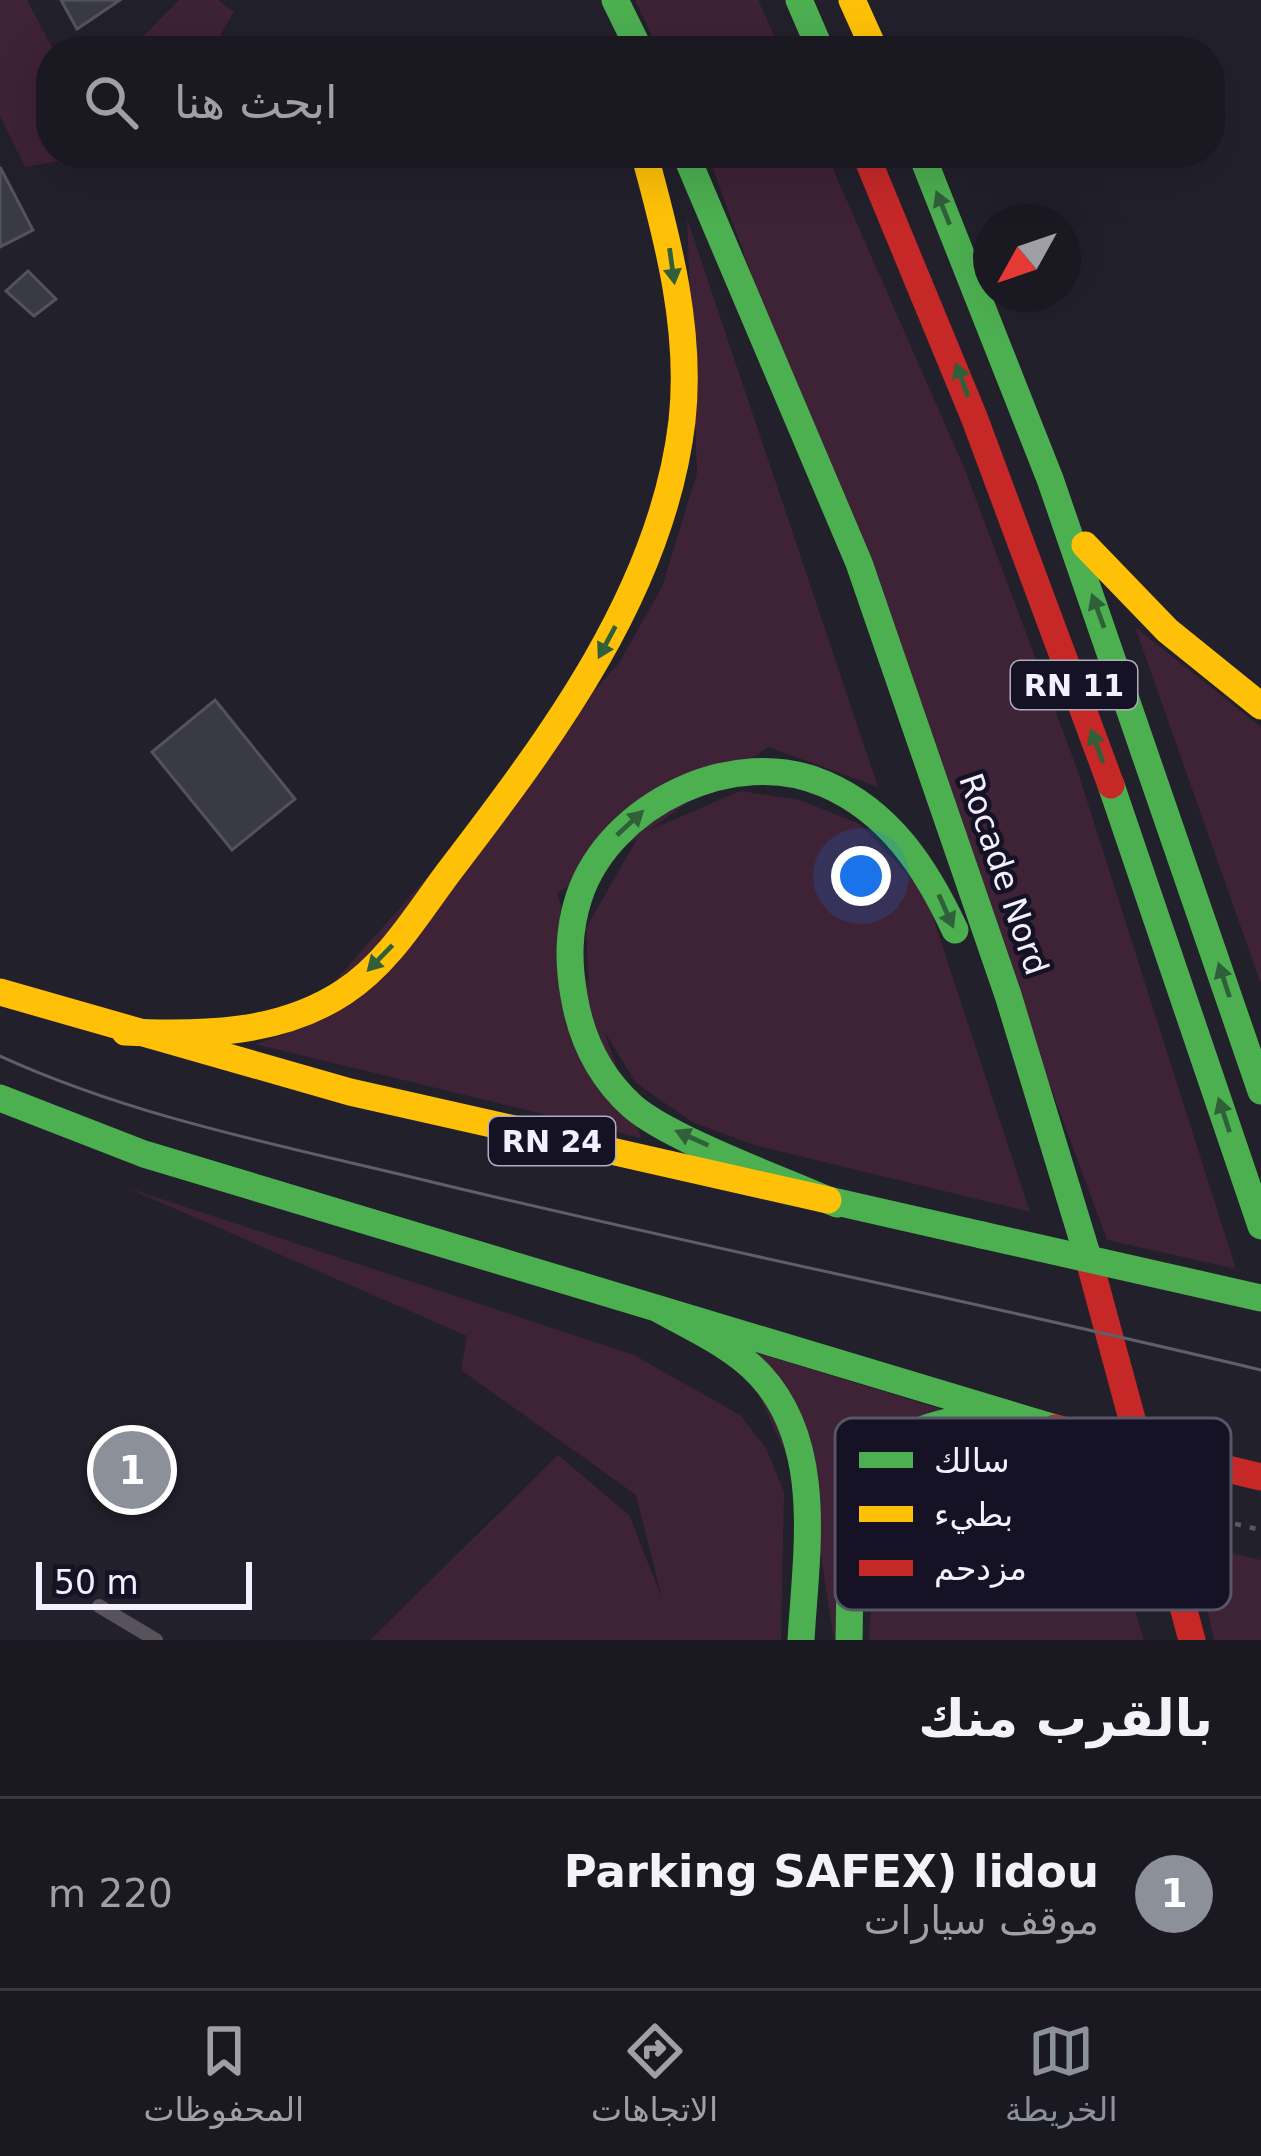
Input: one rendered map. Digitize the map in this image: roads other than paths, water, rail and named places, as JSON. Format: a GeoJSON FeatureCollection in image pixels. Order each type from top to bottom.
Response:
{"type":"FeatureCollection","features":[{"type":"Feature","properties":{"kind":"main road"},"geometry":{"type":"LineString","coordinates":[[596,0],[607,36]]}},
{"type":"Feature","properties":{"kind":"main road"},"geometry":{"type":"LineString","coordinates":[[615,0],[633,36]]}},
{"type":"Feature","properties":{"kind":"main road"},"geometry":{"type":"LineString","coordinates":[[799,0],[815,36]]}},
{"type":"Feature","properties":{"kind":"main road"},"geometry":{"type":"LineString","coordinates":[[852,0],[868,36]]}},
{"type":"Feature","properties":{"kind":"main road"},"geometry":{"type":"LineString","coordinates":[[873,0],[884,36]]}},
{"type":"Feature","properties":{"kind":"main road"},"geometry":{"type":"LineString","coordinates":[[125,1032],[211,1036],[250,1031],[297,1017],[346,990],[387,952],[466,849],[597,661],[648,556],[677,455],[684,393],[668,240],[648,168]]}},
{"type":"Feature","properties":{"kind":"main road","name":"Rocade Nord"},"geometry":{"type":"LineString","coordinates":[[691,168],[859,563],[1073,1201],[1134,1418]]}},
{"type":"Feature","properties":{"kind":"main road","name":"RN 11"},"geometry":{"type":"LineString","coordinates":[[872,168],[952,352],[1146,879],[1261,1226]]}},
{"type":"Feature","properties":{"kind":"main road"},"geometry":{"type":"LineString","coordinates":[[927,168],[1050,479],[1156,774],[1261,1091]]}},
{"type":"Feature","properties":{"kind":"main road"},"geometry":{"type":"LineString","coordinates":[[1050,479],[1080,538],[1130,596],[1198,660],[1261,706]]}},
{"type":"Feature","properties":{"kind":"main road"},"geometry":{"type":"LineString","coordinates":[[837,1204],[645,1117],[588,1052],[568,992],[566,937],[591,867],[624,825],[657,800],[695,782],[742,773],[787,775],[835,790],[877,814],[927,868],[1073,1201]]}},
{"type":"Feature","properties":{"kind":"main road","name":"RN 24"},"geometry":{"type":"LineString","coordinates":[[0,992],[125,1032],[460,1119],[1261,1298]]}},
{"type":"Feature","properties":{"kind":"main road"},"geometry":{"type":"LineString","coordinates":[[0,1098],[144,1154],[1022,1418]]}},
{"type":"Feature","properties":{"kind":"main road"},"geometry":{"type":"LineString","coordinates":[[660,1310],[723,1346],[763,1378],[794,1433],[806,1494],[801,1640]]}},
{"type":"Feature","properties":{"kind":"main road"},"geometry":{"type":"LineString","coordinates":[[976,1418],[1004,1413]]}},
{"type":"Feature","properties":{"kind":"main road"},"geometry":{"type":"LineString","coordinates":[[1231,1471],[1261,1478]]}},
{"type":"Feature","properties":{"kind":"main road"},"geometry":{"type":"LineString","coordinates":[[849,1640],[852,1610]]}},
{"type":"Feature","properties":{"kind":"main road","name":"Rocade Nord"},"geometry":{"type":"LineString","coordinates":[[1183,1610],[1189,1640]]}},
{"type":"Feature","properties":{"kind":"lane"},"geometry":{"type":"LineString","coordinates":[[99,1606],[155,1640]]}},
{"type":"Feature","properties":{"kind":"tram line"},"geometry":{"type":"LineString","coordinates":[[0,1056],[106,1097],[270,1144],[1261,1370]]}},
{"type":"Feature","properties":{"kind":"place","name":"Parking SAFEX) lidou"},"geometry":{"type":"Point","coordinates":[132,1470]}}]}
